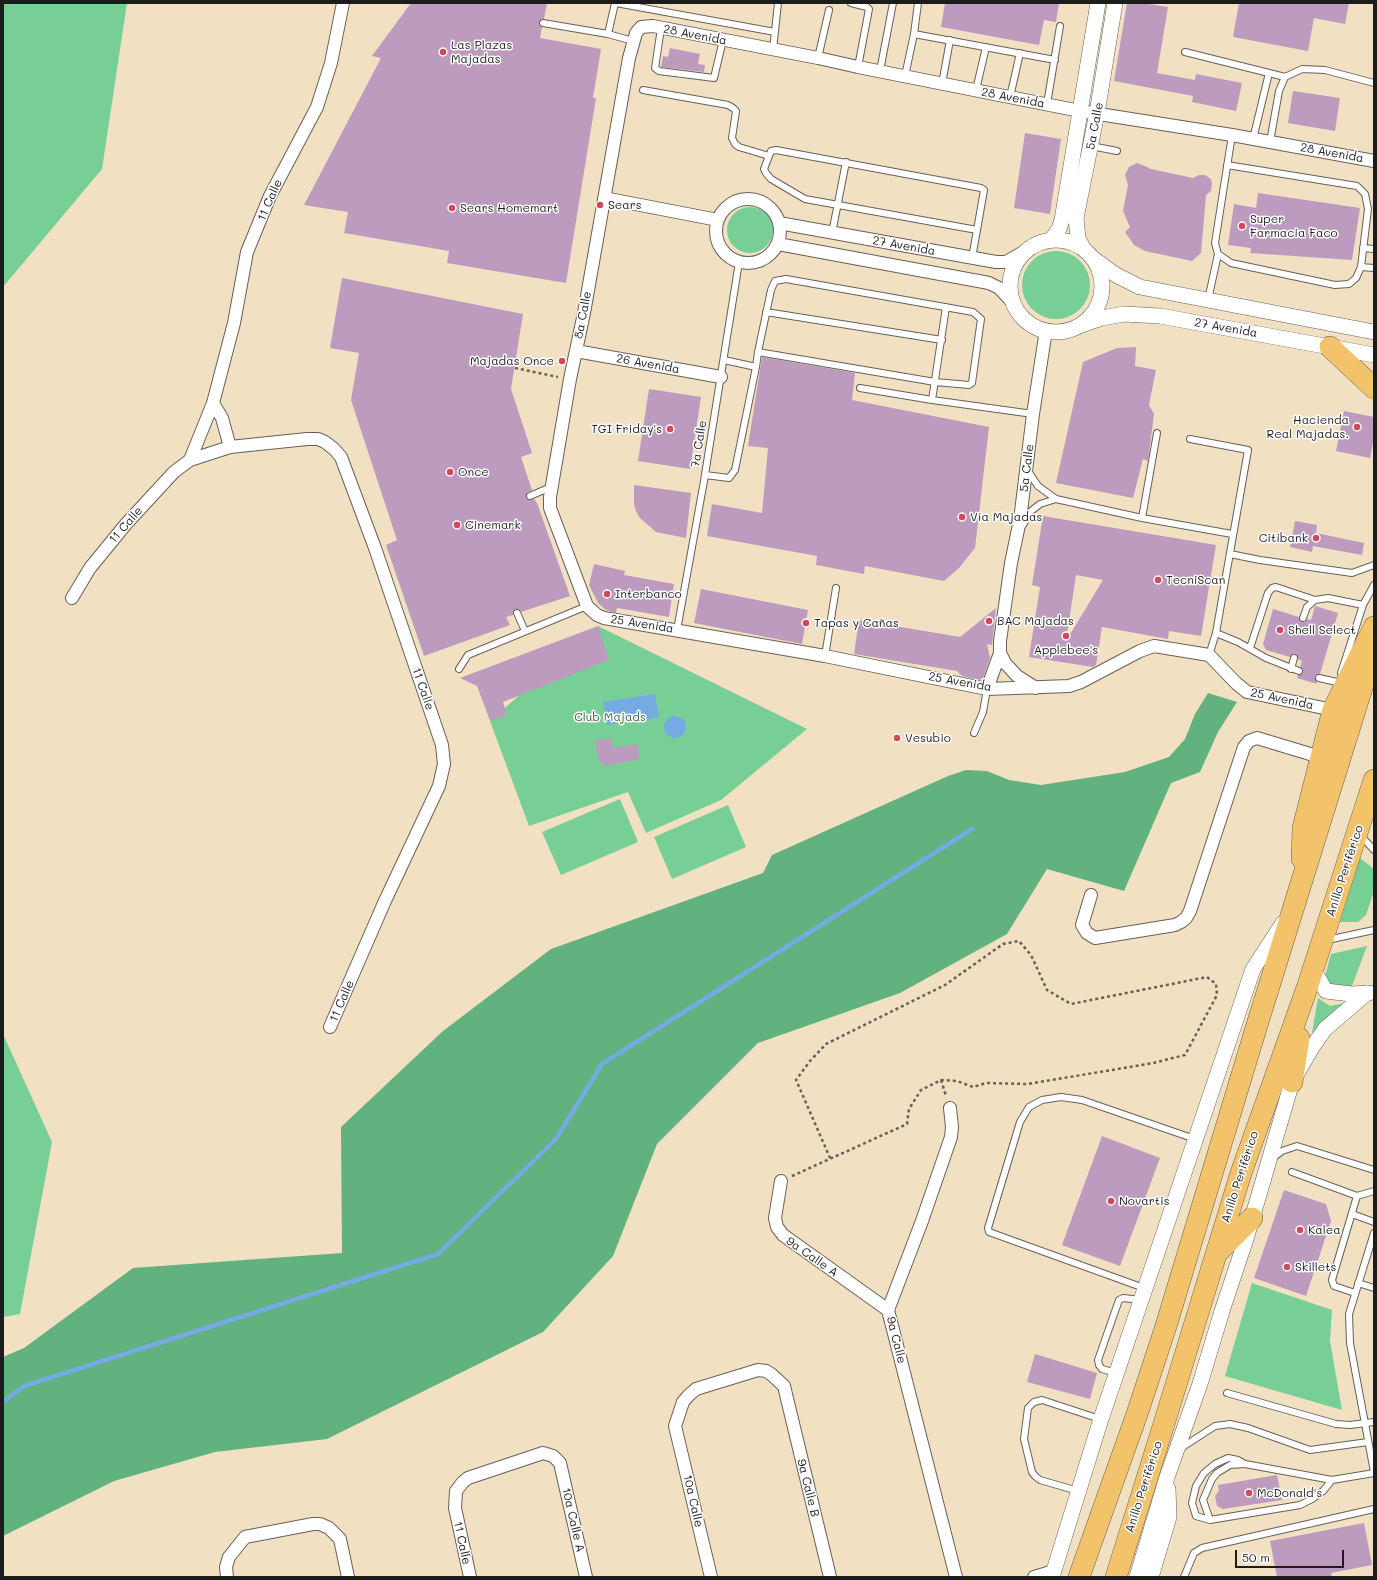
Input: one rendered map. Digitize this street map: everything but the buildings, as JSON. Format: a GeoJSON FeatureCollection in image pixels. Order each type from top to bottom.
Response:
{"type":"FeatureCollection","features":[{"type":"Feature","properties":{"kind":"highway"},"geometry":{"type":"LineString","coordinates":[[1330,347],[1374,388]]}},
{"type":"Feature","properties":{"kind":"highway"},"geometry":{"type":"LineString","coordinates":[[1301,885],[1303,828],[1333,710],[1374,627]]}},
{"type":"Feature","properties":{"kind":"highway"},"geometry":{"type":"LineString","coordinates":[[1079,1577],[1137,1414],[1166,1326],[1374,649]]}},
{"type":"Feature","properties":{"kind":"highway","name":"Anillo Periférico"},"geometry":{"type":"LineString","coordinates":[[1116,1577],[1166,1420],[1240,1173],[1310,979],[1374,780]]}},
{"type":"Feature","properties":{"kind":"highway"},"geometry":{"type":"LineString","coordinates":[[1292,1082],[1310,979]]}},
{"type":"Feature","properties":{"kind":"highway"},"geometry":{"type":"LineString","coordinates":[[1215,1256],[1252,1218]]}},
{"type":"Feature","properties":{"kind":"highway"},"geometry":{"type":"LineString","coordinates":[[1103,1577],[1129,1493],[1158,1389],[1166,1326]]}},
{"type":"Feature","properties":{"kind":"street","name":"11 Calle"},"geometry":{"type":"LineString","coordinates":[[190,460],[213,403],[234,323],[247,252],[270,196],[318,107],[331,63],[343,3]]}},
{"type":"Feature","properties":{"kind":"street","name":"5a Calle"},"geometry":{"type":"LineString","coordinates":[[1052,240],[1059,229],[1062,220],[1098,3]]}},
{"type":"Feature","properties":{"kind":"street","name":"5a Calle"},"geometry":{"type":"LineString","coordinates":[[1083,248],[1078,238],[1076,218],[1091,146],[1116,3]]}},
{"type":"Feature","properties":{"kind":"street","name":"8a Calle"},"geometry":{"type":"LineString","coordinates":[[590,608],[550,508],[551,487],[570,379],[584,313],[629,58],[636,32],[645,26],[657,27]]}},
{"type":"Feature","properties":{"kind":"street","name":"28 Avenida"},"geometry":{"type":"LineString","coordinates":[[657,27],[1080,111],[1232,135],[1374,161]]}},
{"type":"Feature","properties":{"kind":"street"},"geometry":{"type":"LineString","coordinates":[[740,199],[753,199],[763,202],[776,214],[779,222],[781,231],[778,244],[765,259],[752,263],[739,262],[729,257],[721,248],[716,238],[717,223],[720,214],[729,205],[740,199]]}},
{"type":"Feature","properties":{"kind":"street"},"geometry":{"type":"LineString","coordinates":[[603,201],[717,223]]}},
{"type":"Feature","properties":{"kind":"street","name":"27 Avenida"},"geometry":{"type":"LineString","coordinates":[[779,222],[832,233],[996,262],[1006,262],[1027,250]]}},
{"type":"Feature","properties":{"kind":"street"},"geometry":{"type":"LineString","coordinates":[[1052,240],[1070,242],[1083,248],[1094,259],[1101,276],[1101,296],[1096,309],[1091,316],[1079,326],[1061,332],[1046,330],[1032,325],[1024,318],[1014,304],[1010,290],[1012,272],[1015,264],[1027,250],[1041,242],[1052,240]]}},
{"type":"Feature","properties":{"kind":"street","name":"27 Avenida"},"geometry":{"type":"LineString","coordinates":[[778,244],[989,284],[999,288],[1014,304]]}},
{"type":"Feature","properties":{"kind":"street","name":"27 Avenida"},"geometry":{"type":"LineString","coordinates":[[1094,259],[1116,275],[1140,287],[1374,332]]}},
{"type":"Feature","properties":{"kind":"street","name":"27 Avenida"},"geometry":{"type":"LineString","coordinates":[[1079,326],[1102,318],[1124,314],[1160,316],[1374,355]]}},
{"type":"Feature","properties":{"kind":"street","name":"5a Calle"},"geometry":{"type":"LineString","coordinates":[[987,689],[1000,653],[1000,641],[1027,470],[1033,414],[1046,330]]}},
{"type":"Feature","properties":{"kind":"street","name":"26 Avenida"},"geometry":{"type":"LineString","coordinates":[[576,351],[721,377]]}},
{"type":"Feature","properties":{"kind":"street"},"geometry":{"type":"LineString","coordinates":[[213,403],[222,418],[230,448]]}},
{"type":"Feature","properties":{"kind":"street","name":"11 Calle"},"geometry":{"type":"LineString","coordinates":[[72,598],[90,568],[126,524],[174,472],[190,460],[230,448],[312,438],[330,445],[341,458],[375,548],[443,750],[444,764],[439,786],[384,903],[330,1027]]}},
{"type":"Feature","properties":{"kind":"street","name":"25 Avenida"},"geometry":{"type":"LineString","coordinates":[[590,608],[604,618],[825,656],[987,689],[1069,686],[1081,682],[1154,646],[1209,655],[1236,683],[1247,692],[1333,710]]}},
{"type":"Feature","properties":{"kind":"street"},"geometry":{"type":"LineString","coordinates":[[1000,653],[1005,663],[1017,676],[1036,688]]}},
{"type":"Feature","properties":{"kind":"street"},"geometry":{"type":"LineString","coordinates":[[1091,895],[1082,925],[1087,933],[1095,938],[1175,925],[1181,922],[1186,918],[1190,911],[1244,747],[1249,741],[1257,738],[1320,757]]}},
{"type":"Feature","properties":{"kind":"street"},"geometry":{"type":"LineString","coordinates":[[1034,1577],[1053,1574],[1100,1419],[1253,969],[1294,907]]}},
{"type":"Feature","properties":{"kind":"street"},"geometry":{"type":"LineString","coordinates":[[1310,979],[1326,991],[1351,994],[1371,993]]}},
{"type":"Feature","properties":{"kind":"street","name":"Anillo Periférico"},"geometry":{"type":"LineString","coordinates":[[1137,1577],[1167,1477],[1200,1384],[1252,1218],[1292,1082],[1313,1046],[1325,1029],[1371,993]]}},
{"type":"Feature","properties":{"kind":"street","name":"9a Calle"},"geometry":{"type":"LineString","coordinates":[[950,1108],[952,1127],[951,1137],[922,1221],[888,1310],[956,1577]]}},
{"type":"Feature","properties":{"kind":"street","name":"9a Calle A"},"geometry":{"type":"LineString","coordinates":[[781,1181],[775,1218],[777,1227],[783,1235],[888,1310]]}},
{"type":"Feature","properties":{"kind":"street","name":"9a Calle B"},"geometry":{"type":"LineString","coordinates":[[675,1426],[683,1402],[696,1389],[758,1370],[766,1371],[781,1382],[784,1386],[830,1577]]}},
{"type":"Feature","properties":{"kind":"street","name":"10a Calle"},"geometry":{"type":"LineString","coordinates":[[675,1426],[711,1577]]}},
{"type":"Feature","properties":{"kind":"street","name":"10a Calle A"},"geometry":{"type":"LineString","coordinates":[[455,1508],[456,1491],[468,1478],[543,1453],[553,1456],[560,1463],[586,1577]]}},
{"type":"Feature","properties":{"kind":"street"},"geometry":{"type":"LineString","coordinates":[[1151,1577],[1169,1517],[1167,1477]]}},
{"type":"Feature","properties":{"kind":"street","name":"11 Calle"},"geometry":{"type":"LineString","coordinates":[[455,1508],[470,1577]]}},
{"type":"Feature","properties":{"kind":"street"},"geometry":{"type":"LineString","coordinates":[[226,1574],[227,1562],[231,1553],[246,1536],[313,1524],[325,1526],[333,1531],[340,1540],[348,1577]]}},
{"type":"Feature","properties":{"kind":"lane"},"geometry":{"type":"LineString","coordinates":[[608,34],[615,3],[775,32]]}},
{"type":"Feature","properties":{"kind":"lane"},"geometry":{"type":"LineString","coordinates":[[773,50],[778,3]]}},
{"type":"Feature","properties":{"kind":"lane"},"geometry":{"type":"LineString","coordinates":[[851,3],[867,7],[869,9],[858,67]]}},
{"type":"Feature","properties":{"kind":"lane"},"geometry":{"type":"LineString","coordinates":[[880,71],[893,3]]}},
{"type":"Feature","properties":{"kind":"lane"},"geometry":{"type":"LineString","coordinates":[[905,76],[914,34],[918,3]]}},
{"type":"Feature","properties":{"kind":"lane"},"geometry":{"type":"LineString","coordinates":[[818,58],[829,10]]}},
{"type":"Feature","properties":{"kind":"lane"},"geometry":{"type":"LineString","coordinates":[[543,23],[608,34],[633,41]]}},
{"type":"Feature","properties":{"kind":"lane"},"geometry":{"type":"LineString","coordinates":[[1047,104],[1060,26]]}},
{"type":"Feature","properties":{"kind":"lane"},"geometry":{"type":"LineString","coordinates":[[657,27],[655,68],[659,71],[714,78],[723,40]]}},
{"type":"Feature","properties":{"kind":"lane"},"geometry":{"type":"LineString","coordinates":[[914,34],[1055,60]]}},
{"type":"Feature","properties":{"kind":"lane"},"geometry":{"type":"LineString","coordinates":[[942,84],[950,40]]}},
{"type":"Feature","properties":{"kind":"lane"},"geometry":{"type":"LineString","coordinates":[[976,90],[986,47]]}},
{"type":"Feature","properties":{"kind":"lane"},"geometry":{"type":"LineString","coordinates":[[1185,52],[1285,77]]}},
{"type":"Feature","properties":{"kind":"lane"},"geometry":{"type":"LineString","coordinates":[[1010,97],[1020,53]]}},
{"type":"Feature","properties":{"kind":"lane"},"geometry":{"type":"LineString","coordinates":[[1270,142],[1278,91],[1285,77],[1302,69],[1325,70],[1374,83]]}},
{"type":"Feature","properties":{"kind":"lane"},"geometry":{"type":"LineString","coordinates":[[1253,139],[1269,73]]}},
{"type":"Feature","properties":{"kind":"lane"},"geometry":{"type":"LineString","coordinates":[[643,90],[728,105],[736,111],[732,138],[735,144],[739,147],[769,156]]}},
{"type":"Feature","properties":{"kind":"lane"},"geometry":{"type":"LineString","coordinates":[[1208,300],[1218,254],[1215,243],[1232,135]]}},
{"type":"Feature","properties":{"kind":"lane"},"geometry":{"type":"LineString","coordinates":[[1091,146],[1117,151]]}},
{"type":"Feature","properties":{"kind":"lane"},"geometry":{"type":"LineString","coordinates":[[972,258],[977,230],[984,190],[981,188],[776,150],[771,151],[764,169],[771,179],[805,199],[977,230]]}},
{"type":"Feature","properties":{"kind":"lane"},"geometry":{"type":"LineString","coordinates":[[832,233],[846,162]]}},
{"type":"Feature","properties":{"kind":"lane"},"geometry":{"type":"LineString","coordinates":[[1218,254],[1230,263],[1335,285],[1349,284],[1356,278],[1361,267],[1368,209],[1365,194],[1357,186],[1228,165]]}},
{"type":"Feature","properties":{"kind":"lane"},"geometry":{"type":"LineString","coordinates":[[1363,248],[1374,249]]}},
{"type":"Feature","properties":{"kind":"lane","name":"7a Calle"},"geometry":{"type":"LineString","coordinates":[[677,630],[705,475],[739,262]]}},
{"type":"Feature","properties":{"kind":"lane"},"geometry":{"type":"LineString","coordinates":[[1361,267],[1374,268]]}},
{"type":"Feature","properties":{"kind":"lane"},"geometry":{"type":"LineString","coordinates":[[705,475],[730,478],[735,470],[756,367],[758,352],[766,312],[771,290],[775,281],[786,279],[946,307],[973,312],[981,319],[972,383],[969,386],[935,382],[758,352]]}},
{"type":"Feature","properties":{"kind":"lane"},"geometry":{"type":"LineString","coordinates":[[932,400],[946,307]]}},
{"type":"Feature","properties":{"kind":"lane"},"geometry":{"type":"LineString","coordinates":[[766,312],[942,340]]}},
{"type":"Feature","properties":{"kind":"lane"},"geometry":{"type":"LineString","coordinates":[[724,360],[756,367]]}},
{"type":"Feature","properties":{"kind":"lane"},"geometry":{"type":"LineString","coordinates":[[860,388],[1033,414]]}},
{"type":"Feature","properties":{"kind":"lane"},"geometry":{"type":"LineString","coordinates":[[1142,518],[1157,433]]}},
{"type":"Feature","properties":{"kind":"lane"},"geometry":{"type":"LineString","coordinates":[[1190,439],[1248,450],[1232,534],[1230,554],[1216,633],[1209,655]]}},
{"type":"Feature","properties":{"kind":"lane"},"geometry":{"type":"LineString","coordinates":[[1027,470],[1038,486],[1056,499],[1142,518],[1232,534]]}},
{"type":"Feature","properties":{"kind":"lane"},"geometry":{"type":"LineString","coordinates":[[530,496],[551,487]]}},
{"type":"Feature","properties":{"kind":"lane"},"geometry":{"type":"LineString","coordinates":[[1016,538],[1031,511],[1040,504],[1056,499]]}},
{"type":"Feature","properties":{"kind":"lane"},"geometry":{"type":"LineString","coordinates":[[1230,554],[1260,560],[1352,573],[1374,565]]}},
{"type":"Feature","properties":{"kind":"lane"},"geometry":{"type":"LineString","coordinates":[[1333,710],[1338,682],[1363,606],[1374,584]]}},
{"type":"Feature","properties":{"kind":"lane"},"geometry":{"type":"LineString","coordinates":[[1250,648],[1268,593],[1272,588],[1276,587],[1315,600],[1328,598],[1363,606]]}},
{"type":"Feature","properties":{"kind":"lane"},"geometry":{"type":"LineString","coordinates":[[825,656],[836,588]]}},
{"type":"Feature","properties":{"kind":"lane"},"geometry":{"type":"LineString","coordinates":[[1303,618],[1307,607],[1315,600]]}},
{"type":"Feature","properties":{"kind":"lane"},"geometry":{"type":"LineString","coordinates":[[459,669],[468,654],[525,631],[590,608]]}},
{"type":"Feature","properties":{"kind":"lane"},"geometry":{"type":"LineString","coordinates":[[517,613],[525,631]]}},
{"type":"Feature","properties":{"kind":"lane"},"geometry":{"type":"LineString","coordinates":[[1216,633],[1250,648],[1266,658],[1299,671]]}},
{"type":"Feature","properties":{"kind":"lane"},"geometry":{"type":"LineString","coordinates":[[1291,669],[1294,658]]}},
{"type":"Feature","properties":{"kind":"lane"},"geometry":{"type":"LineString","coordinates":[[1319,678],[1338,682]]}},
{"type":"Feature","properties":{"kind":"lane"},"geometry":{"type":"LineString","coordinates":[[974,734],[983,712],[987,689]]}},
{"type":"Feature","properties":{"kind":"lane"},"geometry":{"type":"LineString","coordinates":[[1357,832],[1374,850]]}},
{"type":"Feature","properties":{"kind":"lane"},"geometry":{"type":"LineString","coordinates":[[1322,941],[1374,930]]}},
{"type":"Feature","properties":{"kind":"lane"},"geometry":{"type":"LineString","coordinates":[[1143,1294],[989,1232],[988,1228],[1020,1122],[1029,1108],[1042,1100],[1061,1097],[1082,1100],[1195,1139]]}},
{"type":"Feature","properties":{"kind":"lane"},"geometry":{"type":"LineString","coordinates":[[1270,1160],[1282,1151],[1297,1146],[1374,1170]]}},
{"type":"Feature","properties":{"kind":"lane"},"geometry":{"type":"LineString","coordinates":[[1292,1172],[1357,1196],[1374,1191]]}},
{"type":"Feature","properties":{"kind":"lane"},"geometry":{"type":"LineString","coordinates":[[1355,1293],[1334,1286],[1332,1280],[1357,1196]]}},
{"type":"Feature","properties":{"kind":"lane"},"geometry":{"type":"LineString","coordinates":[[1352,1214],[1374,1222]]}},
{"type":"Feature","properties":{"kind":"lane"},"geometry":{"type":"LineString","coordinates":[[1210,1520],[1203,1500],[1212,1479],[1217,1473],[1230,1465],[1245,1464],[1332,1480],[1374,1473],[1350,1343],[1349,1314],[1374,1233]]}},
{"type":"Feature","properties":{"kind":"lane"},"geometry":{"type":"LineString","coordinates":[[1358,1283],[1374,1288]]}},
{"type":"Feature","properties":{"kind":"lane"},"geometry":{"type":"LineString","coordinates":[[1116,1373],[1102,1368],[1099,1365],[1098,1360],[1100,1353],[1119,1300],[1143,1294]]}},
{"type":"Feature","properties":{"kind":"lane"},"geometry":{"type":"LineString","coordinates":[[1227,1393],[1336,1424],[1374,1422]]}},
{"type":"Feature","properties":{"kind":"lane"},"geometry":{"type":"LineString","coordinates":[[1078,1491],[1040,1480],[1032,1472],[1024,1439],[1028,1408],[1034,1402],[1042,1400],[1100,1419]]}},
{"type":"Feature","properties":{"kind":"lane"},"geometry":{"type":"LineString","coordinates":[[1177,1452],[1214,1426],[1230,1424],[1248,1428],[1310,1450],[1368,1442]]}},
{"type":"Feature","properties":{"kind":"lane"},"geometry":{"type":"LineString","coordinates":[[1245,1464],[1238,1460],[1228,1458],[1215,1464],[1204,1473],[1196,1486],[1192,1503],[1196,1516],[1210,1520],[1300,1505],[1323,1491],[1332,1480]]}},
{"type":"Feature","properties":{"kind":"lane"},"geometry":{"type":"LineString","coordinates":[[1184,1577],[1194,1553],[1202,1548],[1374,1509]]}},
{"type":"Feature","properties":{"kind":"path"},"geometry":{"type":"LineString","coordinates":[[516,368],[570,379]]}},
{"type":"Feature","properties":{"kind":"path"},"geometry":{"type":"LineString","coordinates":[[781,1181],[907,1124],[909,1109],[921,1090],[941,1080],[957,1081],[973,1087],[986,1083],[1028,1084],[1124,1068],[1185,1055],[1217,996],[1216,984],[1207,977],[1071,1004],[1047,990],[1031,955],[1019,941],[1004,944],[945,985],[826,1044],[810,1061],[796,1080],[830,1158]]}},
{"type":"Feature","properties":{"kind":"path"},"geometry":{"type":"LineString","coordinates":[[941,1080],[950,1108]]}},
{"type":"Feature","properties":{"kind":"green space"},"geometry":{"type":"Polygon","coordinates":[[[3,3],[127,3],[102,169],[3,287],[3,3]]]}},
{"type":"Feature","properties":{"kind":"green space"},"geometry":{"type":"Polygon","coordinates":[[[746,207],[754,207],[763,211],[769,217],[773,230],[769,243],[763,249],[754,253],[746,253],[737,249],[731,243],[727,234],[727,226],[731,217],[737,211],[746,207]]]}},
{"type":"Feature","properties":{"kind":"green space"},"geometry":{"type":"Polygon","coordinates":[[[1056,251],[1069,254],[1080,261],[1087,272],[1090,285],[1087,298],[1080,309],[1069,316],[1056,319],[1043,316],[1032,309],[1025,298],[1022,285],[1025,272],[1032,261],[1043,254],[1056,251]]]}},
{"type":"Feature","properties":{"kind":"green space","name":"Club Majads"},"geometry":{"type":"Polygon","coordinates":[[[598,626],[807,729],[721,800],[646,833],[628,792],[529,826],[490,721],[598,626]]]}},
{"type":"Feature","properties":{"kind":"green space"},"geometry":{"type":"Polygon","coordinates":[[[1208,693],[1237,702],[1218,732],[1200,772],[1171,783],[1124,891],[1047,869],[1007,934],[900,993],[758,1043],[657,1144],[613,1256],[543,1332],[327,1439],[215,1452],[114,1481],[3,1536],[3,1357],[24,1348],[133,1268],[342,1253],[341,1127],[443,1031],[551,949],[763,873],[772,855],[948,776],[966,770],[987,771],[1009,780],[1041,785],[1125,772],[1169,757],[1185,739],[1195,714],[1208,693]]]}},
{"type":"Feature","properties":{"kind":"green space"},"geometry":{"type":"Polygon","coordinates":[[[620,799],[638,842],[561,875],[542,832],[620,799]]]}},
{"type":"Feature","properties":{"kind":"green space"},"geometry":{"type":"Polygon","coordinates":[[[728,805],[746,847],[672,879],[654,837],[728,805]]]}},
{"type":"Feature","properties":{"kind":"green space"},"geometry":{"type":"Polygon","coordinates":[[[1360,858],[1374,869],[1374,891],[1366,915],[1358,922],[1340,922],[1360,858]]]}},
{"type":"Feature","properties":{"kind":"green space"},"geometry":{"type":"Polygon","coordinates":[[[1367,946],[1352,986],[1337,991],[1324,980],[1331,954],[1367,946]]]}},
{"type":"Feature","properties":{"kind":"green space"},"geometry":{"type":"Polygon","coordinates":[[[1318,998],[1330,1006],[1355,1001],[1312,1033],[1318,998]]]}},
{"type":"Feature","properties":{"kind":"green space"},"geometry":{"type":"Polygon","coordinates":[[[3,1034],[52,1142],[20,1314],[3,1317],[3,1034]]]}},
{"type":"Feature","properties":{"kind":"green space"},"geometry":{"type":"Polygon","coordinates":[[[1252,1283],[1332,1310],[1330,1341],[1342,1410],[1225,1376],[1252,1283]]]}},
{"type":"Feature","properties":{"kind":"water"},"geometry":{"type":"Polygon","coordinates":[[[655,694],[659,717],[607,725],[603,702],[655,694]]]}},
{"type":"Feature","properties":{"kind":"water"},"geometry":{"type":"Polygon","coordinates":[[[675,716],[683,719],[686,727],[683,735],[675,738],[667,735],[664,727],[667,719],[675,716]]]}},
{"type":"Feature","properties":{"kind":"waterway"},"geometry":{"type":"LineString","coordinates":[[3,1402],[24,1386],[438,1254],[556,1139],[602,1064],[972,829]]}},
{"type":"Feature","properties":{"kind":"place","name":"Las Plazas Majadas"},"geometry":{"type":"Point","coordinates":[443,52]}},
{"type":"Feature","properties":{"kind":"place","name":"Sears"},"geometry":{"type":"Point","coordinates":[600,205]}},
{"type":"Feature","properties":{"kind":"place","name":"Sears Homemart"},"geometry":{"type":"Point","coordinates":[452,208]}},
{"type":"Feature","properties":{"kind":"place","name":"Super Farmacia Faco"},"geometry":{"type":"Point","coordinates":[1242,226]}},
{"type":"Feature","properties":{"kind":"place","name":"Majadas Once"},"geometry":{"type":"Point","coordinates":[562,361]}},
{"type":"Feature","properties":{"kind":"place","name":"Hacienda Real Majadas."},"geometry":{"type":"Point","coordinates":[1357,427]}},
{"type":"Feature","properties":{"kind":"place","name":"TGI Friday's"},"geometry":{"type":"Point","coordinates":[670,429]}},
{"type":"Feature","properties":{"kind":"place","name":"Once"},"geometry":{"type":"Point","coordinates":[450,472]}},
{"type":"Feature","properties":{"kind":"place","name":"Vía Majadas"},"geometry":{"type":"Point","coordinates":[962,517]}},
{"type":"Feature","properties":{"kind":"place","name":"Cinemark"},"geometry":{"type":"Point","coordinates":[457,525]}},
{"type":"Feature","properties":{"kind":"place","name":"Citibank"},"geometry":{"type":"Point","coordinates":[1316,538]}},
{"type":"Feature","properties":{"kind":"place","name":"TecniScan"},"geometry":{"type":"Point","coordinates":[1158,580]}},
{"type":"Feature","properties":{"kind":"place","name":"Interbanco"},"geometry":{"type":"Point","coordinates":[607,594]}},
{"type":"Feature","properties":{"kind":"place","name":"BAC Majadas"},"geometry":{"type":"Point","coordinates":[989,621]}},
{"type":"Feature","properties":{"kind":"place","name":"Tapas y Cañas"},"geometry":{"type":"Point","coordinates":[806,623]}},
{"type":"Feature","properties":{"kind":"place","name":"Shell Select"},"geometry":{"type":"Point","coordinates":[1280,630]}},
{"type":"Feature","properties":{"kind":"place","name":"Applebee's"},"geometry":{"type":"Point","coordinates":[1066,636]}},
{"type":"Feature","properties":{"kind":"place","name":"Vesubio"},"geometry":{"type":"Point","coordinates":[897,738]}},
{"type":"Feature","properties":{"kind":"place","name":"Novartis"},"geometry":{"type":"Point","coordinates":[1111,1201]}},
{"type":"Feature","properties":{"kind":"place","name":"Kalea"},"geometry":{"type":"Point","coordinates":[1300,1230]}},
{"type":"Feature","properties":{"kind":"place","name":"Skillets"},"geometry":{"type":"Point","coordinates":[1287,1267]}},
{"type":"Feature","properties":{"kind":"place","name":"McDonald's"},"geometry":{"type":"Point","coordinates":[1249,1493]}}]}
